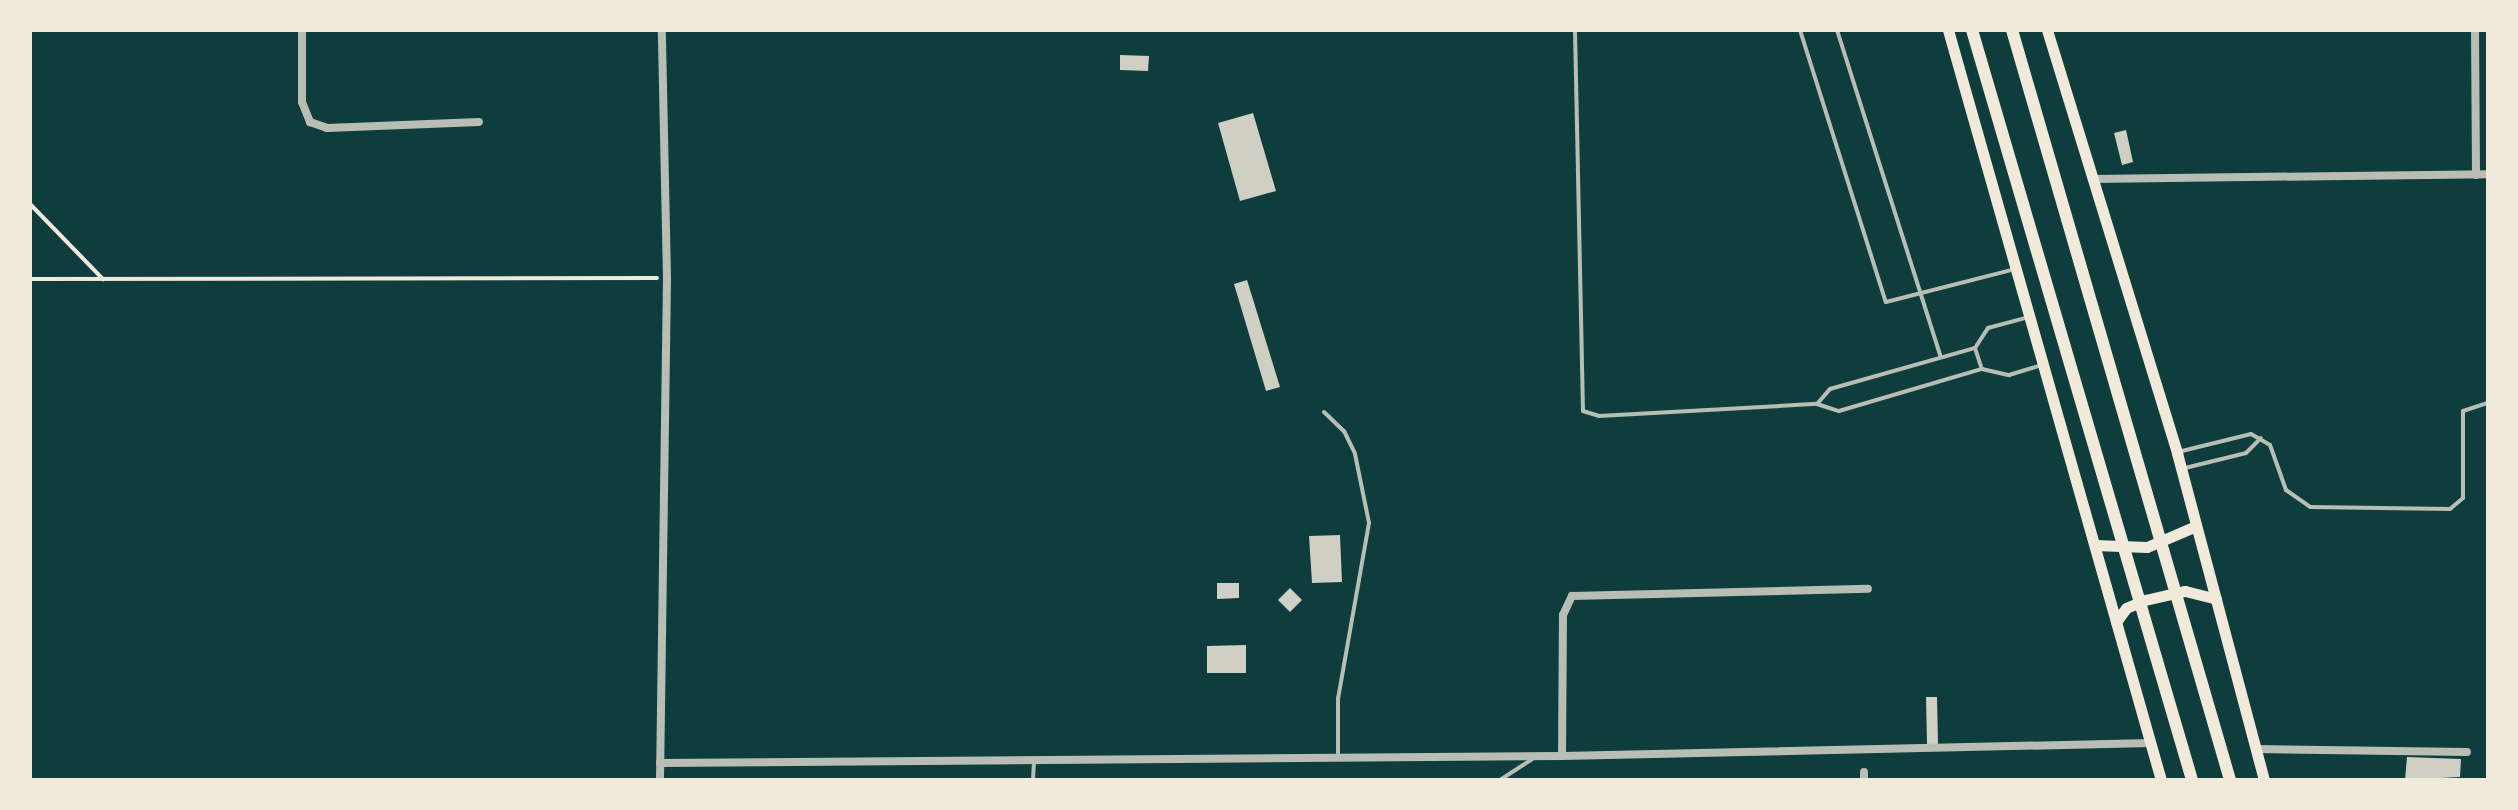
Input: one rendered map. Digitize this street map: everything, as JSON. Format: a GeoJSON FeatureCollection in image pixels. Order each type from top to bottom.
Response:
{"type":"FeatureCollection","features":[{"type":"Feature","properties":{"kind":"highway"},"geometry":{"type":"LineString","coordinates":[[1972,30],[2192,780]]}},
{"type":"Feature","properties":{"kind":"highway"},"geometry":{"type":"LineString","coordinates":[[2012,30],[2230,780]]}},
{"type":"Feature","properties":{"kind":"main road"},"geometry":{"type":"LineString","coordinates":[[1948,30],[2161,780]]}},
{"type":"Feature","properties":{"kind":"main road"},"geometry":{"type":"LineString","coordinates":[[2047,30],[2177,453],[2264,780]]}},
{"type":"Feature","properties":{"kind":"main road"},"geometry":{"type":"LineString","coordinates":[[2094,545],[2147,547],[2196,526]]}},
{"type":"Feature","properties":{"kind":"main road"},"geometry":{"type":"LineString","coordinates":[[2116,622],[2126,608],[2145,600],[2185,591],[2216,599]]}},
{"type":"Feature","properties":{"kind":"street"},"geometry":{"type":"LineString","coordinates":[[302,30],[302,102],[310,122],[327,128],[479,122]]}},
{"type":"Feature","properties":{"kind":"street"},"geometry":{"type":"LineString","coordinates":[[660,780],[667,278],[662,30]]}},
{"type":"Feature","properties":{"kind":"street"},"geometry":{"type":"LineString","coordinates":[[2475,30],[2476,174]]}},
{"type":"Feature","properties":{"kind":"street"},"geometry":{"type":"LineString","coordinates":[[2092,179],[2488,174]]}},
{"type":"Feature","properties":{"kind":"street"},"geometry":{"type":"LineString","coordinates":[[1562,756],[1563,614],[1572,596],[1868,588]]}},
{"type":"Feature","properties":{"kind":"street"},"geometry":{"type":"LineString","coordinates":[[660,763],[1562,756],[2150,742]]}},
{"type":"Feature","properties":{"kind":"street"},"geometry":{"type":"LineString","coordinates":[[2255,749],[2467,752]]}},
{"type":"Feature","properties":{"kind":"lane"},"geometry":{"type":"LineString","coordinates":[[1575,30],[1584,410],[1599,416],[1817,404],[1839,412],[1982,369],[2009,375],[2043,365]]}},
{"type":"Feature","properties":{"kind":"lane"},"geometry":{"type":"LineString","coordinates":[[1800,30],[1883,298],[1896,304],[2016,269]]}},
{"type":"Feature","properties":{"kind":"lane"},"geometry":{"type":"LineString","coordinates":[[1837,30],[1941,357]]}},
{"type":"Feature","properties":{"kind":"lane"},"geometry":{"type":"LineString","coordinates":[[1817,404],[1830,389],[1976,348],[1988,328],[2030,317]]}},
{"type":"Feature","properties":{"kind":"lane"},"geometry":{"type":"LineString","coordinates":[[1976,348],[1982,369]]}},
{"type":"Feature","properties":{"kind":"lane"},"geometry":{"type":"LineString","coordinates":[[2177,453],[2245,433],[2262,438],[2286,490],[2310,506],[2450,509],[2463,498],[2463,411],[2488,403]]}},
{"type":"Feature","properties":{"kind":"lane"},"geometry":{"type":"LineString","coordinates":[[1324,412],[1356,454],[1369,523],[1340,678],[1338,757]]}},
{"type":"Feature","properties":{"kind":"lane"},"geometry":{"type":"LineString","coordinates":[[2181,469],[2246,453],[2262,438]]}},
{"type":"Feature","properties":{"kind":"lane"},"geometry":{"type":"LineString","coordinates":[[1500,780],[1536,756]]}},
{"type":"Feature","properties":{"kind":"lane"},"geometry":{"type":"LineString","coordinates":[[1033,780],[1034,758]]}},
{"type":"Feature","properties":{"kind":"path"},"geometry":{"type":"LineString","coordinates":[[30,204],[103,279]]}},
{"type":"Feature","properties":{"kind":"path"},"geometry":{"type":"LineString","coordinates":[[30,279],[667,278]]}},
{"type":"Feature","properties":{"kind":"building"},"geometry":{"type":"Polygon","coordinates":[[[1120,55],[1149,56],[1148,71],[1120,70],[1120,55]]]}},
{"type":"Feature","properties":{"kind":"building"},"geometry":{"type":"Polygon","coordinates":[[[1253,113],[1276,191],[1240,201],[1218,123],[1253,113]]]}},
{"type":"Feature","properties":{"kind":"building"},"geometry":{"type":"Polygon","coordinates":[[[2126,130],[2133,162],[2122,165],[2114,133],[2126,130]]]}},
{"type":"Feature","properties":{"kind":"building"},"geometry":{"type":"Polygon","coordinates":[[[1247,280],[1280,387],[1266,391],[1234,284],[1247,280]]]}},
{"type":"Feature","properties":{"kind":"building"},"geometry":{"type":"Polygon","coordinates":[[[1340,535],[1342,582],[1312,583],[1309,536],[1340,535]]]}},
{"type":"Feature","properties":{"kind":"building"},"geometry":{"type":"Polygon","coordinates":[[[1217,583],[1239,583],[1239,598],[1217,599],[1217,583]]]}},
{"type":"Feature","properties":{"kind":"building"},"geometry":{"type":"Polygon","coordinates":[[[1290,588],[1302,600],[1290,612],[1278,600],[1290,588]]]}},
{"type":"Feature","properties":{"kind":"building"},"geometry":{"type":"Polygon","coordinates":[[[1246,645],[1246,673],[1207,673],[1207,646],[1246,645]]]}},
{"type":"Feature","properties":{"kind":"building"},"geometry":{"type":"Polygon","coordinates":[[[1926,697],[1937,697],[1938,744],[1927,744],[1926,697]]]}},
{"type":"Feature","properties":{"kind":"building"},"geometry":{"type":"Polygon","coordinates":[[[2407,757],[2461,759],[2460,777],[2405,780],[2407,757]]]}}]}
